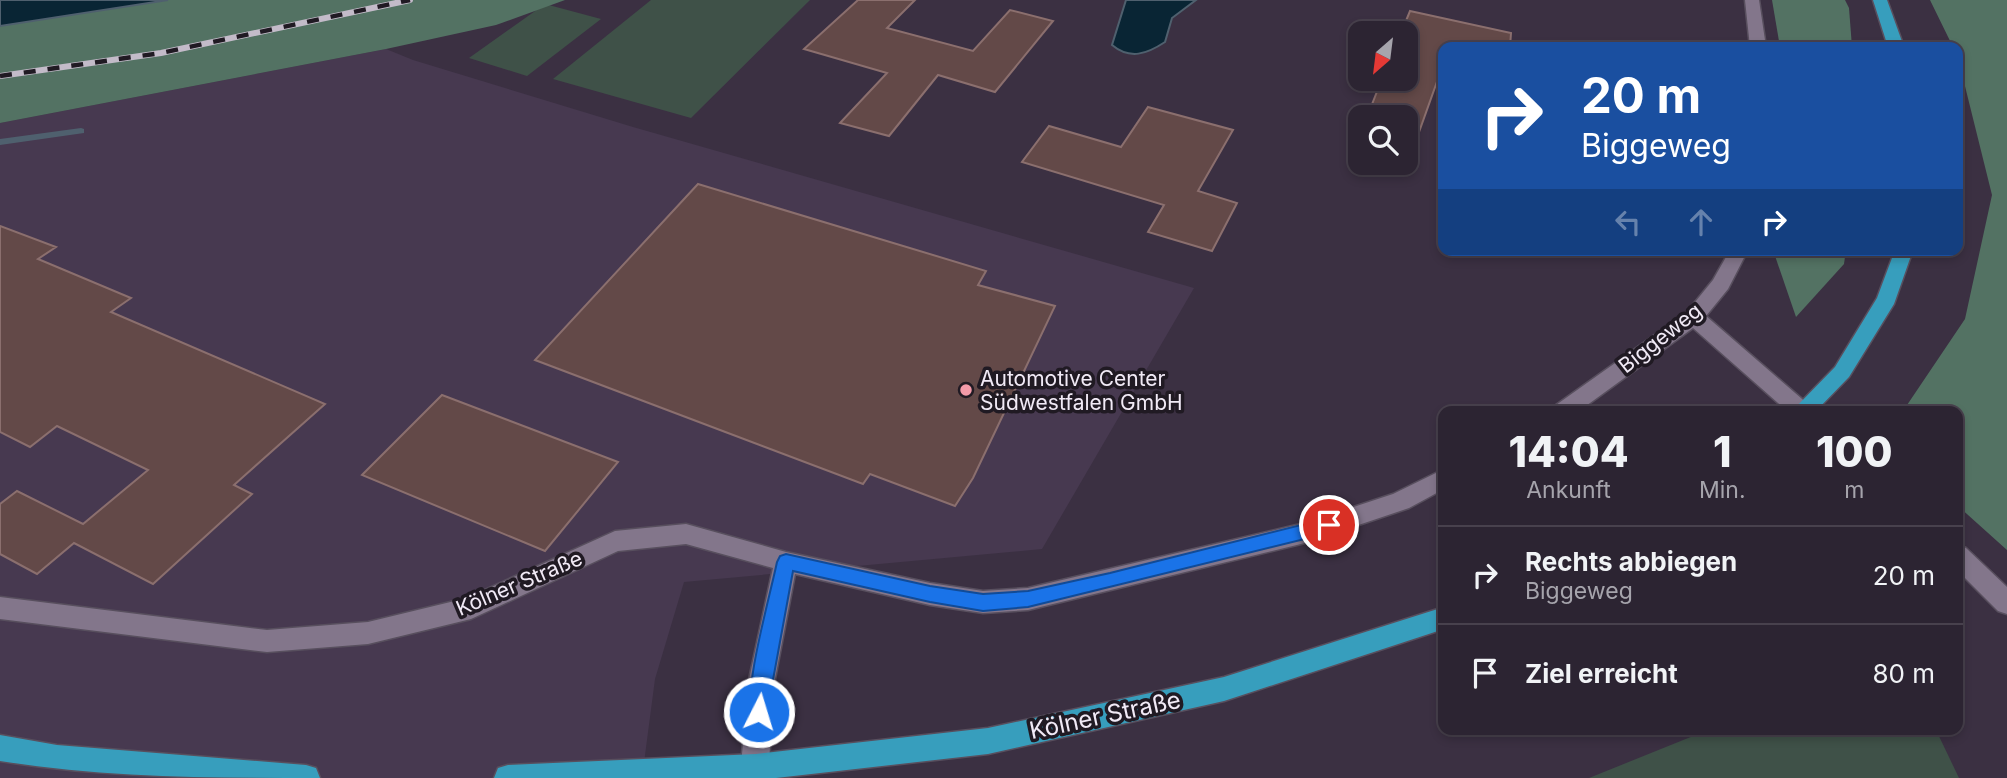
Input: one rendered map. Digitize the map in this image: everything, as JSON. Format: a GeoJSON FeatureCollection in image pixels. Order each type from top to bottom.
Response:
{"type":"FeatureCollection","features":[{"type":"Feature","properties":{"kind":"main road"},"geometry":{"type":"LineString","coordinates":[[1880,0],[1894,42]]}},
{"type":"Feature","properties":{"kind":"main road"},"geometry":{"type":"LineString","coordinates":[[1807,406],[1842,372],[1887,299],[1902,256]]}},
{"type":"Feature","properties":{"kind":"main road","name":"Kölner Straße"},"geometry":{"type":"LineString","coordinates":[[508,778],[755,772],[988,741],[1224,689],[1438,620]]}},
{"type":"Feature","properties":{"kind":"main road"},"geometry":{"type":"LineString","coordinates":[[0,748],[57,758],[306,778]]}},
{"type":"Feature","properties":{"kind":"street"},"geometry":{"type":"LineString","coordinates":[[1752,0],[1757,42]]}},
{"type":"Feature","properties":{"kind":"street","name":"Biggeweg"},"geometry":{"type":"LineString","coordinates":[[1571,406],[1694,317],[1721,284],[1736,256]]}},
{"type":"Feature","properties":{"kind":"street"},"geometry":{"type":"LineString","coordinates":[[1694,317],[1796,406]]}},
{"type":"Feature","properties":{"kind":"street"},"geometry":{"type":"LineString","coordinates":[[755,772],[761,684],[786,562],[983,603],[1028,599],[1305,533],[1401,500],[1438,481]]}},
{"type":"Feature","properties":{"kind":"street","name":"Kölner Straße"},"geometry":{"type":"LineString","coordinates":[[0,608],[267,641],[368,634],[471,608],[615,541],[686,534],[786,562]]}},
{"type":"Feature","properties":{"kind":"street"},"geometry":{"type":"LineString","coordinates":[[1963,560],[2007,603]]}},
{"type":"Feature","properties":{"kind":"shaded area"},"geometry":{"type":"Polygon","coordinates":[[[386,49],[413,60],[633,127],[1194,288],[1042,549],[684,582],[655,679],[642,778],[0,778],[0,123],[386,49]]]}},
{"type":"Feature","properties":{"kind":"green space"},"geometry":{"type":"Polygon","coordinates":[[[168,0],[565,0],[496,25],[386,49],[0,123],[0,26],[168,0]]]}},
{"type":"Feature","properties":{"kind":"green space"},"geometry":{"type":"Polygon","coordinates":[[[651,0],[810,0],[691,118],[553,79],[651,0]]]}},
{"type":"Feature","properties":{"kind":"green space"},"geometry":{"type":"Polygon","coordinates":[[[1772,0],[1845,0],[1849,8],[1852,42],[1779,42],[1772,0]]]}},
{"type":"Feature","properties":{"kind":"green space"},"geometry":{"type":"Polygon","coordinates":[[[1930,0],[2007,0],[2007,550],[1963,510],[1963,406],[1906,406],[1965,319],[1992,195],[1963,78],[1963,42],[1951,42],[1930,0]]]}},
{"type":"Feature","properties":{"kind":"green space"},"geometry":{"type":"Polygon","coordinates":[[[545,4],[601,19],[527,76],[469,58],[545,4]]]}},
{"type":"Feature","properties":{"kind":"green space"},"geometry":{"type":"Polygon","coordinates":[[[1775,256],[1845,256],[1844,264],[1796,317],[1775,256]]]}},
{"type":"Feature","properties":{"kind":"green space"},"geometry":{"type":"Polygon","coordinates":[[[1696,735],[1938,735],[1959,778],[1589,778],[1696,735]]]}},
{"type":"Feature","properties":{"kind":"water"},"geometry":{"type":"Polygon","coordinates":[[[0,0],[168,0],[0,26],[0,0]]]}},
{"type":"Feature","properties":{"kind":"water"},"geometry":{"type":"Polygon","coordinates":[[[1126,0],[1196,0],[1172,18],[1165,42],[1152,50],[1132,54],[1112,45],[1126,0]]]}},
{"type":"Feature","properties":{"kind":"building"},"geometry":{"type":"Polygon","coordinates":[[[858,0],[915,0],[887,28],[973,51],[1010,10],[1053,21],[995,92],[938,75],[889,136],[840,123],[887,73],[804,49],[858,0]]]}},
{"type":"Feature","properties":{"kind":"building"},"geometry":{"type":"Polygon","coordinates":[[[1410,11],[1511,33],[1510,42],[1438,42],[1438,79],[1418,135],[1418,105],[1372,105],[1377,91],[1418,91],[1418,21],[1406,21],[1410,11]]]}},
{"type":"Feature","properties":{"kind":"building"},"geometry":{"type":"Polygon","coordinates":[[[1148,107],[1233,130],[1198,191],[1237,203],[1212,251],[1148,232],[1164,205],[1022,162],[1049,126],[1121,147],[1148,107]]]}},
{"type":"Feature","properties":{"kind":"building"},"geometry":{"type":"Polygon","coordinates":[[[698,184],[986,271],[978,285],[1055,306],[973,478],[955,506],[870,474],[863,484],[535,360],[698,184]]]}},
{"type":"Feature","properties":{"kind":"building"},"geometry":{"type":"Polygon","coordinates":[[[0,226],[56,247],[38,259],[131,298],[111,312],[325,404],[234,485],[252,494],[153,584],[74,543],[37,574],[0,554],[0,504],[17,491],[83,524],[148,470],[57,426],[30,447],[0,432],[0,226]]]}},
{"type":"Feature","properties":{"kind":"building"},"geometry":{"type":"Polygon","coordinates":[[[442,395],[618,462],[545,551],[362,475],[442,395]]]}},
{"type":"Feature","properties":{"kind":"waterway"},"geometry":{"type":"LineString","coordinates":[[0,142],[81,131]]}},
{"type":"Feature","properties":{"kind":"railway"},"geometry":{"type":"LineString","coordinates":[[0,76],[161,53],[410,0]]}},
{"type":"Feature","properties":{"kind":"place","name":"Automotive Center Südwestfalen GmbH"},"geometry":{"type":"Point","coordinates":[966,390]}},
{"type":"Feature","properties":{"kind":"route"},"geometry":{"type":"LineString","coordinates":[[759,712],[761,684],[786,562],[983,603],[1028,599],[1110,581],[1329,525]]}}]}
